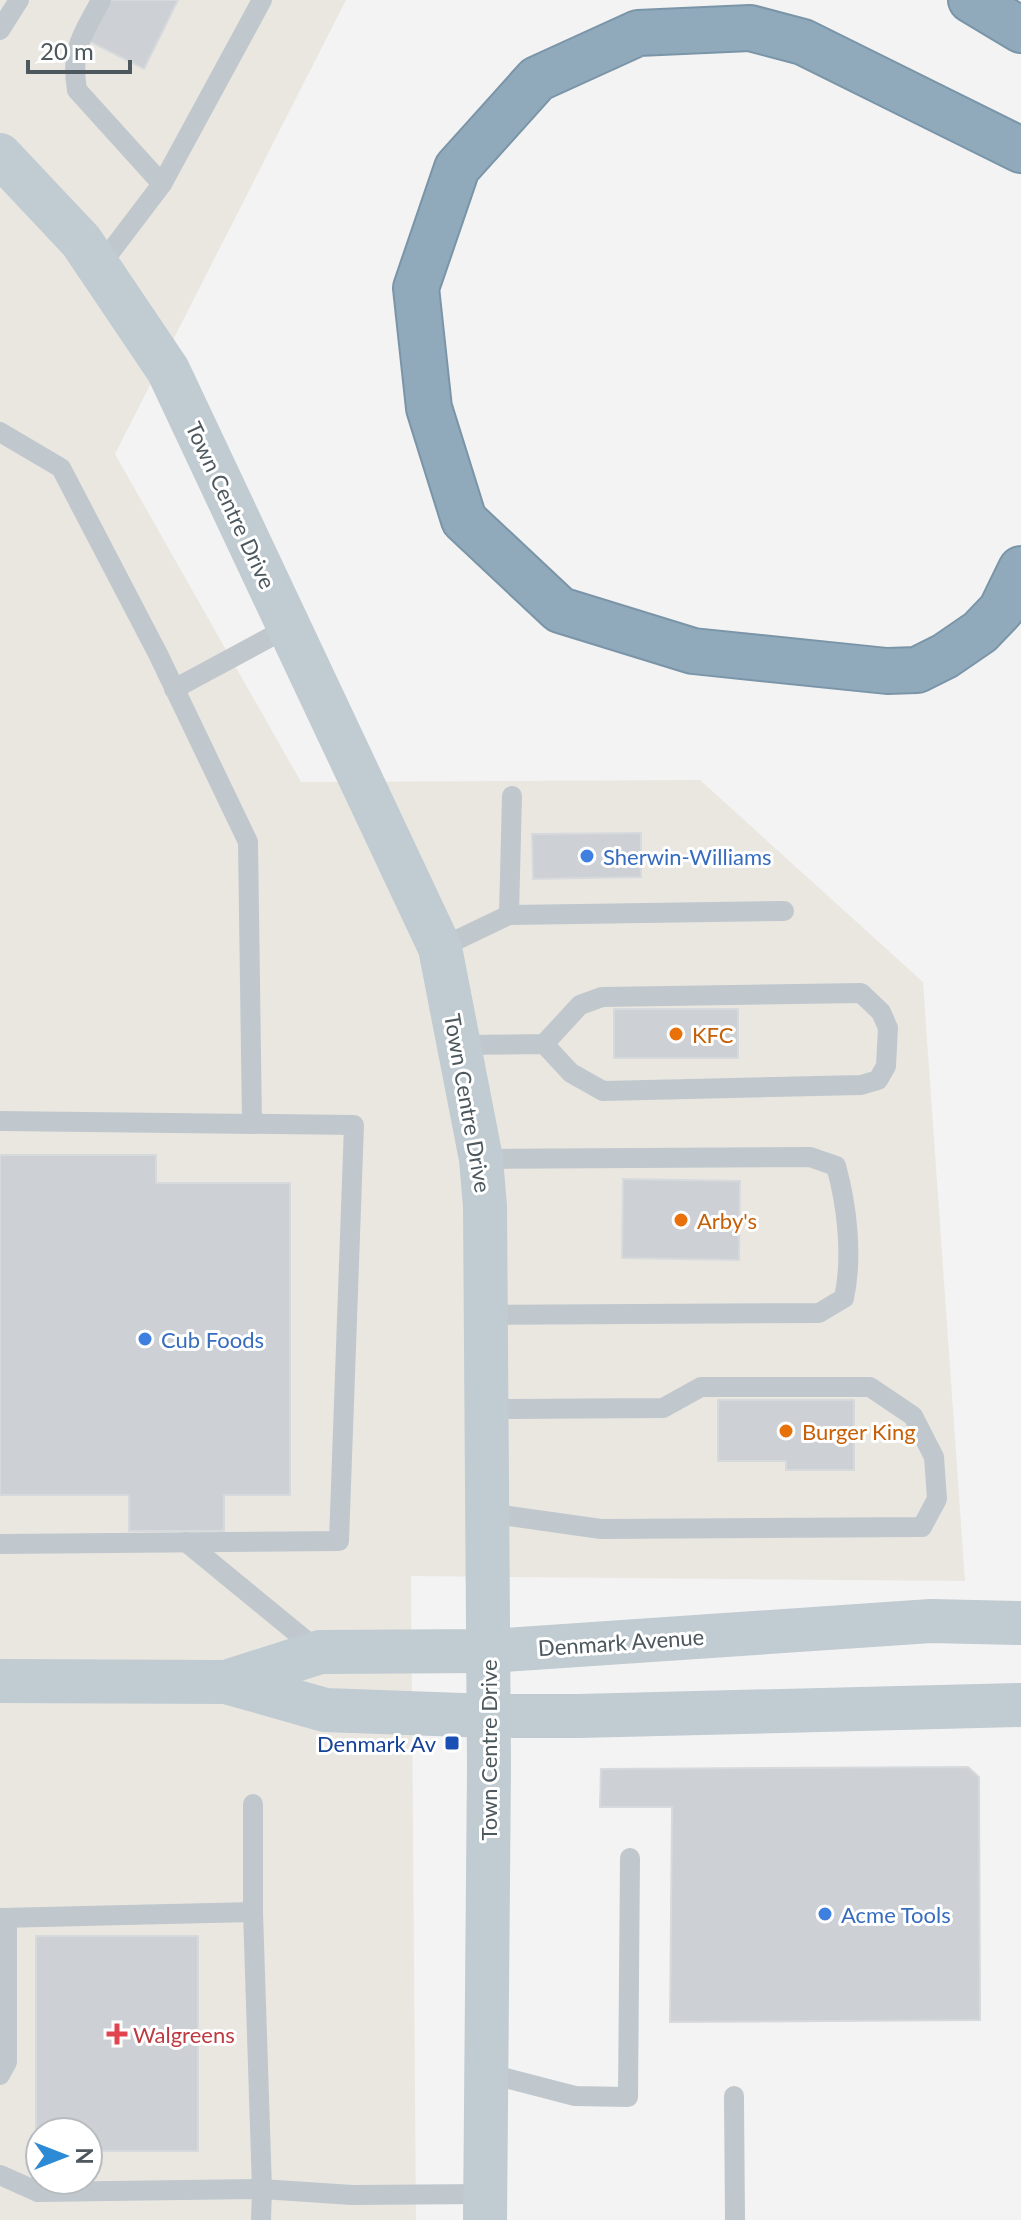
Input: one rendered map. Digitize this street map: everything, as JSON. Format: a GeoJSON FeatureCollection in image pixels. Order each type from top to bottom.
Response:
{"type":"FeatureCollection","features":[{"type":"Feature","properties":{"kind":"highway"},"geometry":{"type":"LineString","coordinates":[[1021,150],[803,42],[750,28],[638,33],[537,79],[457,168],[416,288],[429,408],[464,520],[560,610],[693,651],[887,671],[917,670],[945,656],[980,632],[1001,610],[1021,569]]}},
{"type":"Feature","properties":{"kind":"street","name":"Town Centre Drive"},"geometry":{"type":"LineString","coordinates":[[0,155],[81,241],[168,370],[440,948],[481,1159],[485,1206],[489,1651],[485,2207]]}},
{"type":"Feature","properties":{"kind":"street","name":"Denmark Avenue"},"geometry":{"type":"LineString","coordinates":[[226,1682],[320,1652],[489,1651],[931,1621],[1021,1623]]}},
{"type":"Feature","properties":{"kind":"street","name":"Denmark Avenue"},"geometry":{"type":"LineString","coordinates":[[0,1681],[226,1682],[325,1710],[489,1716],[1021,1705]]}},
{"type":"Feature","properties":{"kind":"lane"},"geometry":{"type":"LineString","coordinates":[[101,0],[77,46],[74,69],[77,90],[162,184]]}},
{"type":"Feature","properties":{"kind":"lane"},"geometry":{"type":"LineString","coordinates":[[99,267],[162,184],[262,0]]}},
{"type":"Feature","properties":{"kind":"lane"},"geometry":{"type":"LineString","coordinates":[[0,30],[14,2]]}},
{"type":"Feature","properties":{"kind":"lane"},"geometry":{"type":"LineString","coordinates":[[0,432],[61,468],[248,842],[252,1124]]}},
{"type":"Feature","properties":{"kind":"lane"},"geometry":{"type":"LineString","coordinates":[[174,689],[289,627]]}},
{"type":"Feature","properties":{"kind":"lane"},"geometry":{"type":"LineString","coordinates":[[509,915],[512,796]]}},
{"type":"Feature","properties":{"kind":"lane"},"geometry":{"type":"LineString","coordinates":[[440,948],[509,915],[784,911]]}},
{"type":"Feature","properties":{"kind":"lane"},"geometry":{"type":"LineString","coordinates":[[459,1045],[544,1044],[580,1005],[602,997],[861,993],[881,1012],[888,1028],[886,1066],[878,1080],[861,1085],[603,1091],[571,1073],[544,1044]]}},
{"type":"Feature","properties":{"kind":"lane"},"geometry":{"type":"LineString","coordinates":[[0,1121],[354,1125],[339,1541],[0,1544]]}},
{"type":"Feature","properties":{"kind":"lane"},"geometry":{"type":"LineString","coordinates":[[481,1159],[810,1157],[836,1166],[845,1198],[848,1280],[844,1298],[819,1313],[487,1315]]}},
{"type":"Feature","properties":{"kind":"lane"},"geometry":{"type":"LineString","coordinates":[[488,1409],[663,1408],[701,1387],[870,1387],[913,1416],[934,1457],[937,1499],[922,1527],[601,1529],[488,1513]]}},
{"type":"Feature","properties":{"kind":"lane"},"geometry":{"type":"LineString","coordinates":[[186,1542],[320,1652]]}},
{"type":"Feature","properties":{"kind":"lane"},"geometry":{"type":"LineString","coordinates":[[253,1804],[261,2220]]}},
{"type":"Feature","properties":{"kind":"lane"},"geometry":{"type":"LineString","coordinates":[[486,2073],[575,2096],[628,2097],[630,1858]]}},
{"type":"Feature","properties":{"kind":"lane"},"geometry":{"type":"LineString","coordinates":[[0,2075],[7,2062],[3,1918],[253,1912]]}},
{"type":"Feature","properties":{"kind":"lane"},"geometry":{"type":"LineString","coordinates":[[734,2096],[735,2220]]}},
{"type":"Feature","properties":{"kind":"lane"},"geometry":{"type":"LineString","coordinates":[[0,2175],[38,2192],[262,2189],[485,2207]]}},
{"type":"Feature","properties":{"kind":"shaded area"},"geometry":{"type":"Polygon","coordinates":[[[0,0],[346,0],[115,454],[301,782],[700,780],[923,982],[965,1581],[411,1576],[416,2220],[0,2220],[0,0]]]}},
{"type":"Feature","properties":{"kind":"building"},"geometry":{"type":"Polygon","coordinates":[[[109,0],[178,0],[144,69],[89,41],[109,0]]]}},
{"type":"Feature","properties":{"kind":"building","name":"Sherwin-Williams"},"geometry":{"type":"Polygon","coordinates":[[[641,833],[641,877],[533,879],[532,834],[641,833]]]}},
{"type":"Feature","properties":{"kind":"building","name":"KFC"},"geometry":{"type":"Polygon","coordinates":[[[614,1009],[738,1009],[738,1058],[614,1058],[614,1009]]]}},
{"type":"Feature","properties":{"kind":"building","name":"Cub Foods"},"geometry":{"type":"Polygon","coordinates":[[[0,1155],[156,1155],[156,1183],[290,1183],[290,1495],[224,1495],[224,1531],[129,1531],[129,1495],[0,1495],[0,1155]]]}},
{"type":"Feature","properties":{"kind":"building","name":"Arby's"},"geometry":{"type":"Polygon","coordinates":[[[623,1179],[740,1181],[739,1260],[622,1258],[623,1179]]]}},
{"type":"Feature","properties":{"kind":"building","name":"Burger King"},"geometry":{"type":"Polygon","coordinates":[[[718,1400],[854,1400],[854,1470],[786,1470],[786,1461],[718,1461],[718,1400]]]}},
{"type":"Feature","properties":{"kind":"building","name":"Acme Tools"},"geometry":{"type":"Polygon","coordinates":[[[968,1767],[979,1777],[980,2020],[670,2022],[672,1807],[600,1807],[601,1769],[968,1767]]]}},
{"type":"Feature","properties":{"kind":"building","name":"Walgreens"},"geometry":{"type":"Polygon","coordinates":[[[36,1936],[198,1936],[198,2151],[104,2151],[104,2116],[36,2116],[36,1936]]]}},
{"type":"Feature","properties":{"kind":"place","name":"Sherwin-Williams"},"geometry":{"type":"Point","coordinates":[587,856]}},
{"type":"Feature","properties":{"kind":"place","name":"KFC"},"geometry":{"type":"Point","coordinates":[676,1034]}},
{"type":"Feature","properties":{"kind":"place","name":"Arby's"},"geometry":{"type":"Point","coordinates":[681,1220]}},
{"type":"Feature","properties":{"kind":"place","name":"Cub Foods"},"geometry":{"type":"Point","coordinates":[145,1339]}},
{"type":"Feature","properties":{"kind":"place","name":"Burger King"},"geometry":{"type":"Point","coordinates":[786,1431]}},
{"type":"Feature","properties":{"kind":"place","name":"Denmark Av"},"geometry":{"type":"Point","coordinates":[452,1743]}},
{"type":"Feature","properties":{"kind":"place","name":"Acme Tools"},"geometry":{"type":"Point","coordinates":[825,1914]}},
{"type":"Feature","properties":{"kind":"place","name":"Walgreens"},"geometry":{"type":"Point","coordinates":[117,2034]}}]}
